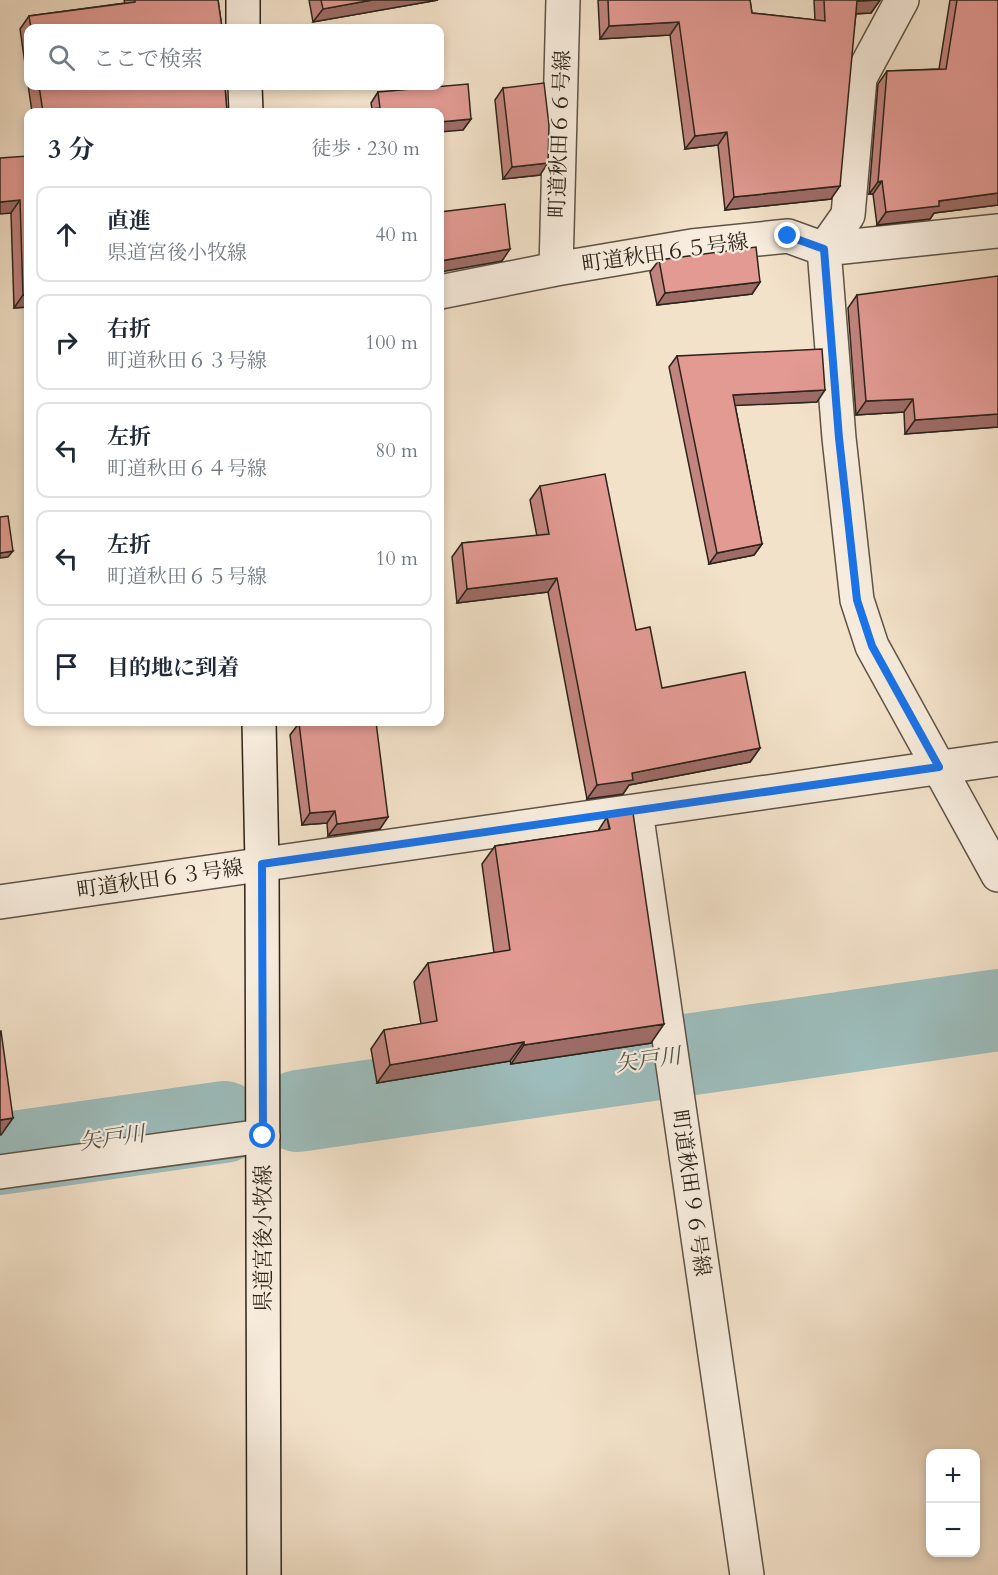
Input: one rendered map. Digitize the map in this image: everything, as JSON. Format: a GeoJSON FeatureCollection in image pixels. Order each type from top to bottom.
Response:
{"type":"FeatureCollection","features":[{"type":"Feature","properties":{"kind":"street"},"geometry":{"type":"LineString","coordinates":[[243,0],[243,24]]}},
{"type":"Feature","properties":{"kind":"street","name":"町道秋田６６号線"},"geometry":{"type":"LineString","coordinates":[[556,268],[563,0]]}},
{"type":"Feature","properties":{"kind":"street"},"geometry":{"type":"LineString","coordinates":[[902,0],[860,78],[848,215],[824,249],[839,438],[857,600],[872,646],[998,875]]}},
{"type":"Feature","properties":{"kind":"street"},"geometry":{"type":"LineString","coordinates":[[245,90],[246,108]]}},
{"type":"Feature","properties":{"kind":"street","name":"町道秋田６５号線"},"geometry":{"type":"LineString","coordinates":[[444,291],[556,268],[692,246],[788,236],[824,249],[998,231]]}},
{"type":"Feature","properties":{"kind":"street","name":"県道宮後小牧線"},"geometry":{"type":"LineString","coordinates":[[259,726],[262,864],[264,1575]]}},
{"type":"Feature","properties":{"kind":"street","name":"町道秋田６３号線"},"geometry":{"type":"LineString","coordinates":[[0,902],[998,759]]}},
{"type":"Feature","properties":{"kind":"street","name":"町道秋田９６号線"},"geometry":{"type":"LineString","coordinates":[[636,811],[747,1575]]}},
{"type":"Feature","properties":{"kind":"street"},"geometry":{"type":"LineString","coordinates":[[0,1173],[263,1136]]}},
{"type":"Feature","properties":{"kind":"building"},"geometry":{"type":"Polygon","coordinates":[[[135,0],[218,0],[221,24],[30,24],[29,16],[135,2],[135,0]]]}},
{"type":"Feature","properties":{"kind":"building"},"geometry":{"type":"Polygon","coordinates":[[[321,0],[372,0],[323,9],[321,0]]]}},
{"type":"Feature","properties":{"kind":"building"},"geometry":{"type":"Polygon","coordinates":[[[608,0],[750,0],[752,13],[825,21],[824,0],[880,0],[857,1],[840,186],[734,197],[727,132],[695,136],[679,22],[609,26],[608,0]]]}},
{"type":"Feature","properties":{"kind":"building"},"geometry":{"type":"Polygon","coordinates":[[[957,0],[998,0],[998,193],[939,201],[939,206],[886,212],[882,181],[878,182],[887,71],[946,69],[957,0]]]}},
{"type":"Feature","properties":{"kind":"building"},"geometry":{"type":"Polygon","coordinates":[[[544,83],[549,125],[548,163],[512,167],[503,88],[544,83]]]}},
{"type":"Feature","properties":{"kind":"building"},"geometry":{"type":"Polygon","coordinates":[[[468,84],[471,119],[444,122],[444,108],[380,108],[378,92],[444,90],[444,86],[468,84]]]}},
{"type":"Feature","properties":{"kind":"building"},"geometry":{"type":"Polygon","coordinates":[[[40,90],[225,90],[227,108],[42,108],[40,90]]]}},
{"type":"Feature","properties":{"kind":"building"},"geometry":{"type":"Polygon","coordinates":[[[24,156],[23,295],[20,200],[0,202],[0,158],[24,156]]]}},
{"type":"Feature","properties":{"kind":"building"},"geometry":{"type":"Polygon","coordinates":[[[505,204],[510,249],[444,260],[444,212],[505,204]]]}},
{"type":"Feature","properties":{"kind":"building"},"geometry":{"type":"Polygon","coordinates":[[[756,247],[760,282],[665,293],[659,260],[756,247]]]}},
{"type":"Feature","properties":{"kind":"building"},"geometry":{"type":"Polygon","coordinates":[[[998,276],[998,414],[915,420],[913,399],[866,401],[857,295],[998,276]]]}},
{"type":"Feature","properties":{"kind":"building"},"geometry":{"type":"Polygon","coordinates":[[[822,349],[825,390],[733,395],[762,544],[717,553],[677,356],[822,349]]]}},
{"type":"Feature","properties":{"kind":"building"},"geometry":{"type":"Polygon","coordinates":[[[605,474],[636,630],[650,627],[662,688],[745,672],[760,748],[632,773],[633,780],[597,785],[557,578],[467,589],[462,543],[549,534],[540,486],[605,474]]]}},
{"type":"Feature","properties":{"kind":"building"},"geometry":{"type":"Polygon","coordinates":[[[8,516],[13,551],[0,553],[0,517],[8,516]]]}},
{"type":"Feature","properties":{"kind":"building"},"geometry":{"type":"Polygon","coordinates":[[[299,726],[377,726],[388,817],[337,824],[335,811],[310,813],[299,726]]]}},
{"type":"Feature","properties":{"kind":"building"},"geometry":{"type":"Polygon","coordinates":[[[633,813],[664,1024],[524,1045],[524,1042],[390,1065],[384,1030],[437,1021],[428,963],[510,950],[495,846],[610,829],[607,817],[633,813]]]}},
{"type":"Feature","properties":{"kind":"building"},"geometry":{"type":"Polygon","coordinates":[[[0,1031],[13,1118],[0,1120],[0,1031]]]}},
{"type":"Feature","properties":{"kind":"waterway","name":"矢戸川"},"geometry":{"type":"LineString","coordinates":[[298,1111],[998,1010]]}},
{"type":"Feature","properties":{"kind":"waterway","name":"矢戸川"},"geometry":{"type":"LineString","coordinates":[[0,1154],[224,1122]]}},
{"type":"Feature","properties":{"kind":"route"},"geometry":{"type":"LineString","coordinates":[[263,1136],[262,864],[939,767],[872,646],[857,600],[839,438],[824,249],[788,236]]}}]}
